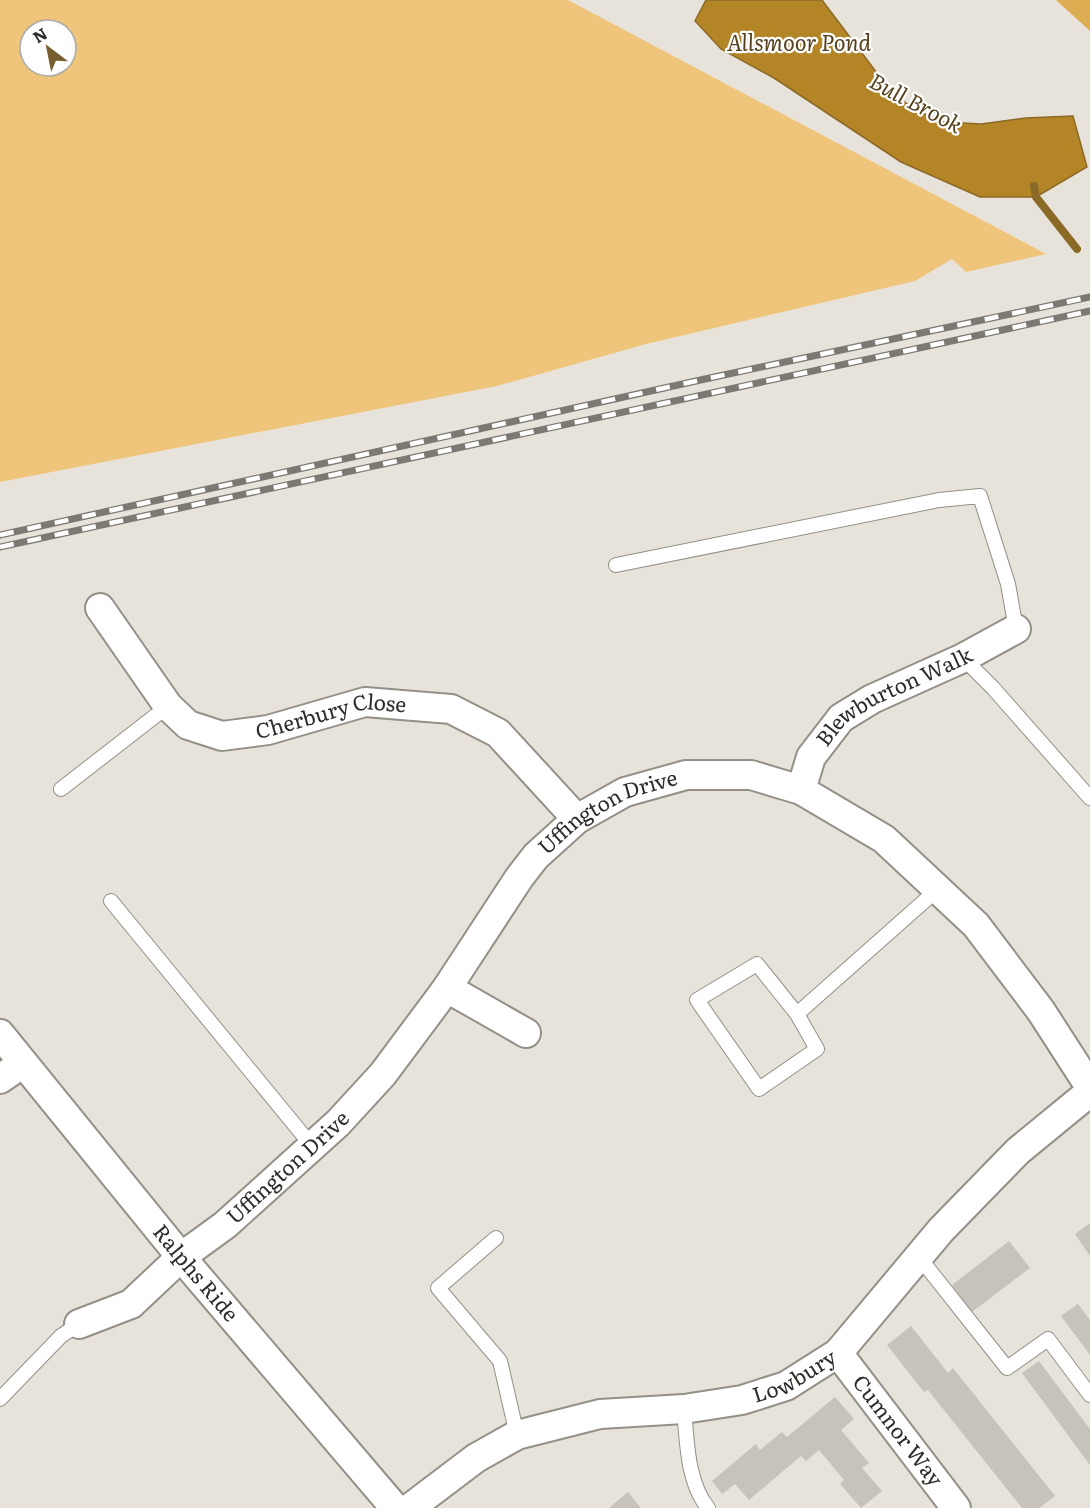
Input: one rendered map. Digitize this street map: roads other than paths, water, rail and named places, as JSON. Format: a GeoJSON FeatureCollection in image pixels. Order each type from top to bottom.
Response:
{"type":"FeatureCollection","features":[{"type":"Feature","properties":{"kind":"street","name":"Cherbury Close"},"geometry":{"type":"LineString","coordinates":[[100,609],[168,706],[188,725],[222,736],[268,730],[365,702],[451,709],[498,733],[577,819]]}},
{"type":"Feature","properties":{"kind":"street","name":"Blewburton Walk"},"geometry":{"type":"LineString","coordinates":[[801,790],[811,757],[841,718],[872,699],[963,658],[1016,629]]}},
{"type":"Feature","properties":{"kind":"street","name":"Uffington Drive"},"geometry":{"type":"LineString","coordinates":[[79,1324],[131,1304],[181,1257],[225,1225],[338,1123],[383,1074],[447,988],[536,856],[577,819],[625,792],[687,776],[751,776],[801,790],[884,839],[976,925],[1041,1011],[1090,1086]]}},
{"type":"Feature","properties":{"kind":"street"},"geometry":{"type":"LineString","coordinates":[[447,988],[526,1033]]}},
{"type":"Feature","properties":{"kind":"street","name":"Ralphs Ride"},"geometry":{"type":"LineString","coordinates":[[0,1034],[181,1257],[395,1508]]}},
{"type":"Feature","properties":{"kind":"street"},"geometry":{"type":"LineString","coordinates":[[0,1079],[23,1063]]}},
{"type":"Feature","properties":{"kind":"street","name":"Lowbury"},"geometry":{"type":"LineString","coordinates":[[410,1508],[477,1458],[517,1435],[600,1414],[684,1410],[742,1400],[786,1386],[838,1353],[941,1230],[1018,1151],[1090,1092]]}},
{"type":"Feature","properties":{"kind":"street","name":"Cumnor Way"},"geometry":{"type":"LineString","coordinates":[[838,1353],[956,1508]]}},
{"type":"Feature","properties":{"kind":"lane"},"geometry":{"type":"LineString","coordinates":[[616,565],[939,500],[980,496],[1008,584],[1016,629]]}},
{"type":"Feature","properties":{"kind":"lane"},"geometry":{"type":"LineString","coordinates":[[963,658],[993,688],[1090,798]]}},
{"type":"Feature","properties":{"kind":"lane"},"geometry":{"type":"LineString","coordinates":[[61,789],[168,706]]}},
{"type":"Feature","properties":{"kind":"lane"},"geometry":{"type":"LineString","coordinates":[[797,1014],[938,889]]}},
{"type":"Feature","properties":{"kind":"lane"},"geometry":{"type":"LineString","coordinates":[[111,901],[312,1146]]}},
{"type":"Feature","properties":{"kind":"lane"},"geometry":{"type":"LineString","coordinates":[[757,964],[797,1014],[817,1049],[759,1089],[697,1000],[757,964]]}},
{"type":"Feature","properties":{"kind":"lane"},"geometry":{"type":"LineString","coordinates":[[496,1238],[438,1288],[500,1360],[517,1435]]}},
{"type":"Feature","properties":{"kind":"lane"},"geometry":{"type":"LineString","coordinates":[[919,1257],[1007,1368],[1048,1339],[1090,1395]]}},
{"type":"Feature","properties":{"kind":"lane"},"geometry":{"type":"LineString","coordinates":[[0,1400],[61,1336],[79,1324]]}},
{"type":"Feature","properties":{"kind":"lane"},"geometry":{"type":"LineString","coordinates":[[684,1410],[688,1461],[708,1508]]}},
{"type":"Feature","properties":{"kind":"water","name":"Allsmoor Pond"},"geometry":{"type":"Polygon","coordinates":[[[706,0],[822,0],[892,93],[917,111],[944,122],[981,124],[1026,118],[1073,116],[1087,167],[1036,197],[980,197],[901,162],[774,78],[721,49],[695,21],[706,0]]]}},
{"type":"Feature","properties":{"kind":"waterway","name":"Bull Brook"},"geometry":{"type":"LineString","coordinates":[[1034,186],[1036,197],[1077,249]]}},
{"type":"Feature","properties":{"kind":"railway"},"geometry":{"type":"LineString","coordinates":[[0,535],[705,379],[1090,297]]}},
{"type":"Feature","properties":{"kind":"railway"},"geometry":{"type":"LineString","coordinates":[[0,547],[1090,311]]}}]}
